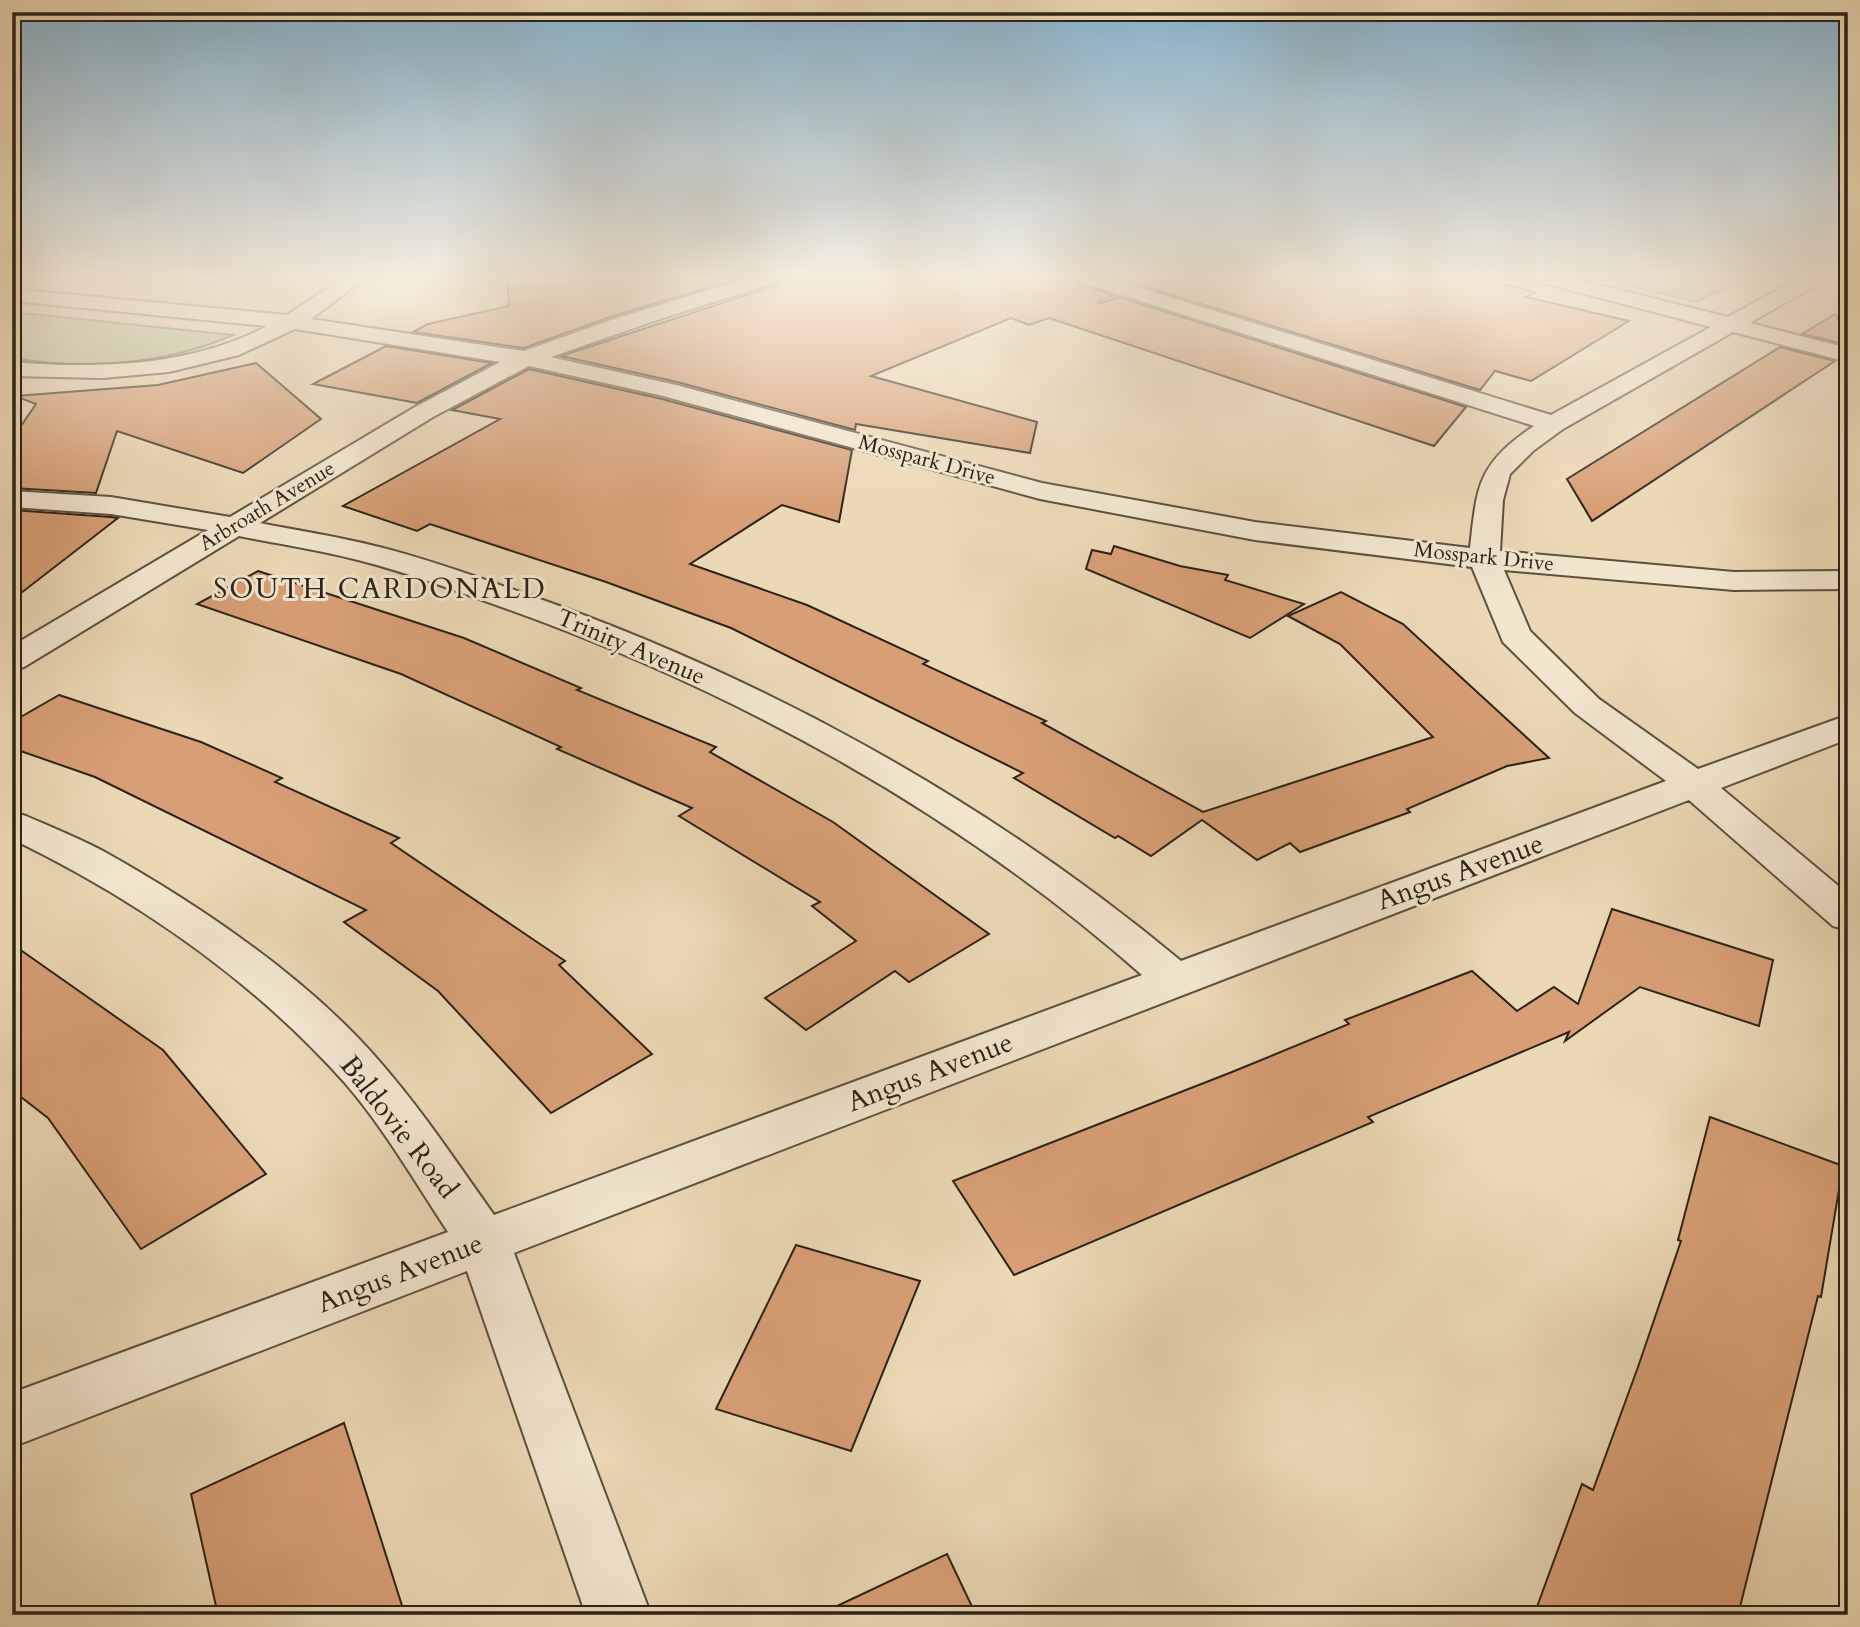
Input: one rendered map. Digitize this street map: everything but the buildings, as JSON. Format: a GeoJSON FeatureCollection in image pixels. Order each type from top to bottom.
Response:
{"type":"FeatureCollection","features":[{"type":"Feature","properties":{"kind":"street"},"geometry":{"type":"LineString","coordinates":[[12,369],[80,372],[147,367],[216,353]]}},
{"type":"Feature","properties":{"kind":"street","name":"Mosspark Drive"},"geometry":{"type":"LineString","coordinates":[[488,353],[679,393],[1040,491],[1255,531],[1484,559],[1734,581],[1848,580]]}},
{"type":"Feature","properties":{"kind":"street","name":"Arbroath Avenue"},"geometry":{"type":"LineString","coordinates":[[12,660],[424,412],[544,353]]}},
{"type":"Feature","properties":{"kind":"street"},"geometry":{"type":"LineString","coordinates":[[1327,353],[1554,424]]}},
{"type":"Feature","properties":{"kind":"street"},"geometry":{"type":"LineString","coordinates":[[1682,353],[1554,424],[1524,445],[1497,473],[1489,500],[1484,559],[1515,635],[1587,706],[1695,785],[1848,916]]}},
{"type":"Feature","properties":{"kind":"street","name":"Trinity Avenue"},"geometry":{"type":"LineString","coordinates":[[12,499],[48,499],[142,510],[234,526],[383,558],[597,630],[702,676],[834,742],[977,829],[1097,913],[1175,979]]}},
{"type":"Feature","properties":{"kind":"street","name":"Angus Avenue"},"geometry":{"type":"LineString","coordinates":[[12,1420],[1848,726]]}},
{"type":"Feature","properties":{"kind":"street","name":"Baldovie Road"},"geometry":{"type":"LineString","coordinates":[[12,824],[88,860],[207,935],[292,1002],[362,1072],[409,1132],[483,1242],[619,1615]]}},
{"type":"Feature","properties":{"kind":"green space"},"geometry":{"type":"Polygon","coordinates":[[[12,353],[180,353],[153,359],[97,364],[12,358],[12,353]]]}},
{"type":"Feature","properties":{"kind":"district","name":"SOUTH CARDONALD"},"geometry":{"type":"Point","coordinates":[380,589]}}]}
